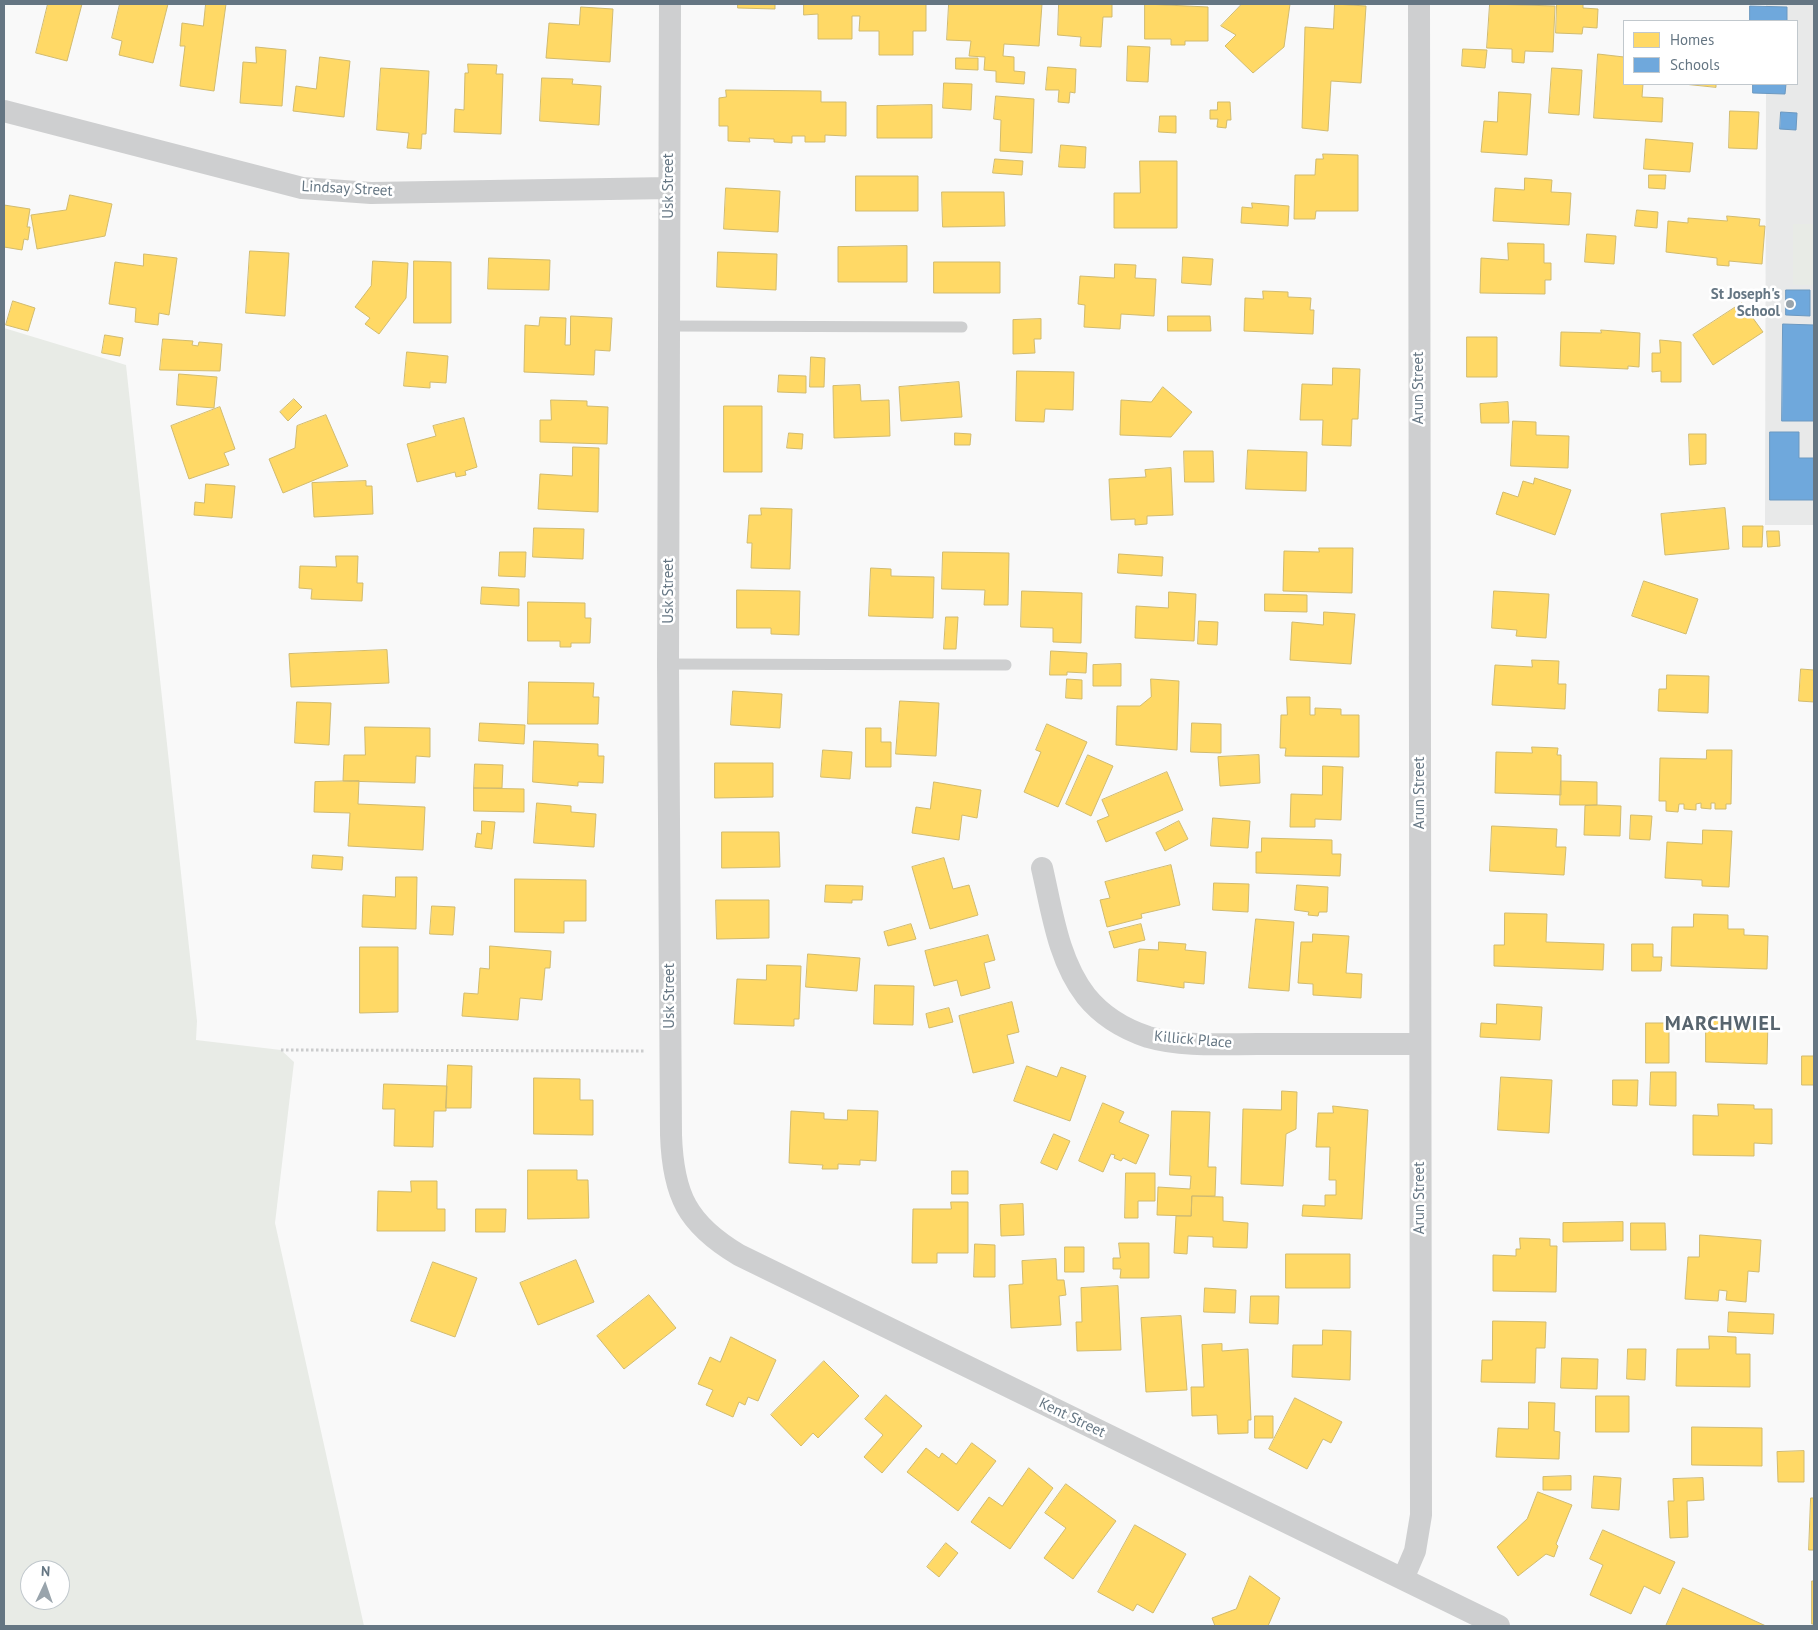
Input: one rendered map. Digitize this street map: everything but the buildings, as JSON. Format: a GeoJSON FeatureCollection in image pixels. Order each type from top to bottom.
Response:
{"type":"FeatureCollection","features":[{"type":"Feature","properties":{"kind":"street","name":"Usk Street"},"geometry":{"type":"LineString","coordinates":[[670,4],[668,664],[671,1152],[675,1178]]}},
{"type":"Feature","properties":{"kind":"street","name":"Arun Street"},"geometry":{"type":"LineString","coordinates":[[1403,1579],[1415,1551],[1420,1515],[1419,4]]}},
{"type":"Feature","properties":{"kind":"street","name":"Lindsay Street"},"geometry":{"type":"LineString","coordinates":[[4,111],[302,188],[371,192],[669,188]]}},
{"type":"Feature","properties":{"kind":"street","name":"Killick Place"},"geometry":{"type":"LineString","coordinates":[[1042,868],[1064,955],[1073,977],[1086,997],[1104,1014],[1123,1027],[1150,1037],[1213,1044],[1420,1044]]}},
{"type":"Feature","properties":{"kind":"street","name":"Kent Street"},"geometry":{"type":"LineString","coordinates":[[675,1178],[678,1192],[693,1220],[706,1233],[739,1255],[1500,1626]]}},
{"type":"Feature","properties":{"kind":"lane"},"geometry":{"type":"LineString","coordinates":[[669,326],[962,327]]}},
{"type":"Feature","properties":{"kind":"lane"},"geometry":{"type":"LineString","coordinates":[[668,664],[1006,665]]}},
{"type":"Feature","properties":{"kind":"path"},"geometry":{"type":"LineString","coordinates":[[281,1050],[670,1050]]}},
{"type":"Feature","properties":{"kind":"shaded area","name":"St Joseph's School"},"geometry":{"type":"Polygon","coordinates":[[[1766,4],[1814,4],[1814,525],[1765,525],[1766,85],[1798,85],[1798,20],[1766,20],[1766,4]]]}},
{"type":"Feature","properties":{"kind":"shaded area"},"geometry":{"type":"Polygon","coordinates":[[[1793,224],[1814,224],[1814,285],[1793,285],[1793,224]]]}},
{"type":"Feature","properties":{"kind":"shaded area"},"geometry":{"type":"Polygon","coordinates":[[[4,328],[126,365],[197,1021],[196,1040],[281,1050],[294,1062],[275,1223],[364,1626],[4,1626],[4,328]]]}},
{"type":"Feature","properties":{"kind":"place","name":"St Joseph's School"},"geometry":{"type":"Point","coordinates":[1790,304]}},
{"type":"Feature","properties":{"kind":"district","name":"MARCHWIEL"},"geometry":{"type":"Point","coordinates":[1723,1024]}}]}
